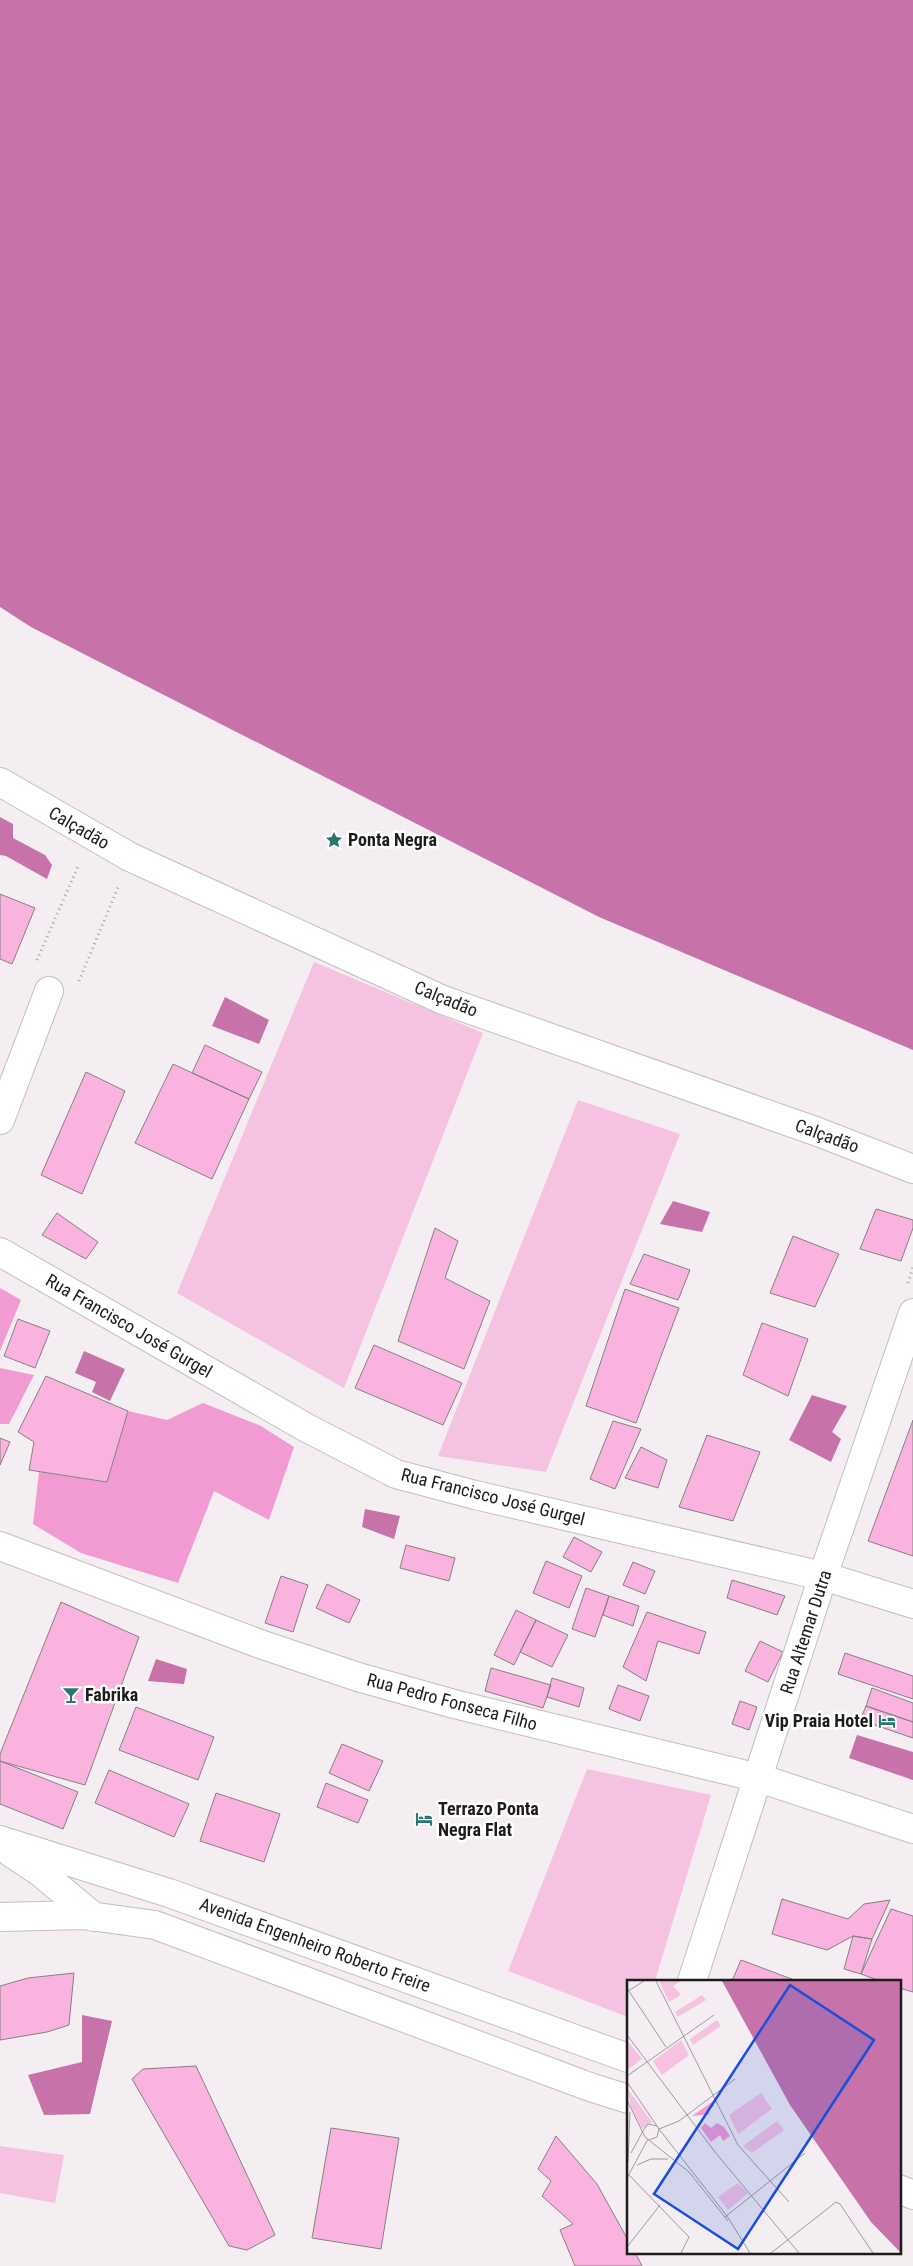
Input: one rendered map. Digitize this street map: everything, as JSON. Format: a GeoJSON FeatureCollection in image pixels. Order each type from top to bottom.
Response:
{"type":"FeatureCollection","features":[{"type":"Feature","properties":{"kind":"street","name":"Calçadão"},"geometry":{"type":"LineString","coordinates":[[0,782],[130,857],[443,1000],[818,1132],[913,1169]]}},
{"type":"Feature","properties":{"kind":"street"},"geometry":{"type":"LineString","coordinates":[[0,1120],[49,991]]}},
{"type":"Feature","properties":{"kind":"street","name":"Rua Francisco José Gurgel"},"geometry":{"type":"LineString","coordinates":[[0,1252],[306,1427],[396,1474],[475,1495],[824,1576],[913,1604]]}},
{"type":"Feature","properties":{"kind":"street","name":"Rua Altemar Dutra"},"geometry":{"type":"LineString","coordinates":[[692,1980],[824,1576],[913,1313]]}},
{"type":"Feature","properties":{"kind":"street","name":"Rua Pedro Fonseca Filho"},"geometry":{"type":"LineString","coordinates":[[0,1546],[260,1644],[358,1677],[463,1706],[759,1778],[913,1829]]}},
{"type":"Feature","properties":{"kind":"street","name":"Avenida Engenheiro Roberto Freire"},"geometry":{"type":"LineString","coordinates":[[0,1840],[169,1893],[627,2058]]}},
{"type":"Feature","properties":{"kind":"street"},"geometry":{"type":"LineString","coordinates":[[0,1846],[40,1872],[94,1917]]}},
{"type":"Feature","properties":{"kind":"street","name":"Avenida Engenheiro Roberto Freire"},"geometry":{"type":"LineString","coordinates":[[0,1917],[94,1917],[155,1925],[590,2087],[627,2099]]}},
{"type":"Feature","properties":{"kind":"street"},"geometry":{"type":"LineString","coordinates":[[900,2189],[913,2195]]}},
{"type":"Feature","properties":{"kind":"path"},"geometry":{"type":"LineString","coordinates":[[37,960],[92,836]]}},
{"type":"Feature","properties":{"kind":"path"},"geometry":{"type":"LineString","coordinates":[[77,986],[130,857]]}},
{"type":"Feature","properties":{"kind":"path"},"geometry":{"type":"LineString","coordinates":[[908,1284],[913,1267]]}},
{"type":"Feature","properties":{"kind":"shaded area"},"geometry":{"type":"Polygon","coordinates":[[[0,0],[913,0],[913,1050],[599,917],[31,627],[0,607],[0,0]]]}},
{"type":"Feature","properties":{"kind":"shaded area"},"geometry":{"type":"Polygon","coordinates":[[[0,817],[13,824],[13,838],[45,855],[52,865],[47,879],[6,856],[0,855],[0,817]]]}},
{"type":"Feature","properties":{"kind":"shaded area"},"geometry":{"type":"Polygon","coordinates":[[[314,962],[483,1033],[344,1388],[177,1293],[314,962]]]}},
{"type":"Feature","properties":{"kind":"shaded area"},"geometry":{"type":"Polygon","coordinates":[[[225,997],[269,1020],[259,1044],[212,1026],[225,997]]]}},
{"type":"Feature","properties":{"kind":"shaded area"},"geometry":{"type":"Polygon","coordinates":[[[578,1100],[680,1134],[546,1472],[438,1456],[578,1100]]]}},
{"type":"Feature","properties":{"kind":"shaded area"},"geometry":{"type":"Polygon","coordinates":[[[673,1201],[710,1212],[702,1232],[660,1224],[673,1201]]]}},
{"type":"Feature","properties":{"kind":"shaded area"},"geometry":{"type":"Polygon","coordinates":[[[0,1288],[21,1300],[0,1351],[0,1288]]]}},
{"type":"Feature","properties":{"kind":"shaded area"},"geometry":{"type":"Polygon","coordinates":[[[84,1351],[125,1369],[110,1401],[92,1392],[96,1382],[75,1373],[84,1351]]]}},
{"type":"Feature","properties":{"kind":"shaded area"},"geometry":{"type":"Polygon","coordinates":[[[0,1368],[34,1375],[9,1424],[0,1424],[0,1368]]]}},
{"type":"Feature","properties":{"kind":"shaded area"},"geometry":{"type":"Polygon","coordinates":[[[812,1395],[847,1406],[832,1432],[841,1439],[831,1462],[789,1440],[812,1395]]]}},
{"type":"Feature","properties":{"kind":"shaded area"},"geometry":{"type":"Polygon","coordinates":[[[203,1403],[261,1426],[294,1447],[269,1520],[214,1491],[178,1583],[81,1553],[33,1524],[39,1472],[107,1482],[128,1411],[167,1420],[203,1403]]]}},
{"type":"Feature","properties":{"kind":"shaded area"},"geometry":{"type":"Polygon","coordinates":[[[365,1509],[400,1516],[394,1539],[362,1527],[365,1509]]]}},
{"type":"Feature","properties":{"kind":"shaded area"},"geometry":{"type":"Polygon","coordinates":[[[156,1659],[187,1669],[184,1684],[148,1681],[156,1659]]]}},
{"type":"Feature","properties":{"kind":"shaded area"},"geometry":{"type":"Polygon","coordinates":[[[857,1735],[913,1752],[913,1780],[849,1758],[857,1735]]]}},
{"type":"Feature","properties":{"kind":"shaded area"},"geometry":{"type":"Polygon","coordinates":[[[587,1769],[711,1795],[655,1980],[627,1980],[627,2017],[508,1971],[587,1769]]]}},
{"type":"Feature","properties":{"kind":"shaded area"},"geometry":{"type":"Polygon","coordinates":[[[82,2015],[112,2021],[90,2114],[44,2115],[28,2075],[82,2062],[82,2015]]]}},
{"type":"Feature","properties":{"kind":"shaded area"},"geometry":{"type":"Polygon","coordinates":[[[0,2146],[64,2155],[55,2203],[0,2193],[0,2146]]]}},
{"type":"Feature","properties":{"kind":"building"},"geometry":{"type":"Polygon","coordinates":[[[0,894],[35,908],[12,964],[0,959],[0,894]]]}},
{"type":"Feature","properties":{"kind":"building"},"geometry":{"type":"Polygon","coordinates":[[[205,1045],[262,1072],[249,1099],[192,1073],[205,1045]]]}},
{"type":"Feature","properties":{"kind":"building"},"geometry":{"type":"Polygon","coordinates":[[[173,1064],[249,1099],[212,1179],[135,1143],[173,1064]]]}},
{"type":"Feature","properties":{"kind":"building"},"geometry":{"type":"Polygon","coordinates":[[[86,1072],[125,1091],[82,1194],[41,1175],[86,1072]]]}},
{"type":"Feature","properties":{"kind":"building"},"geometry":{"type":"Polygon","coordinates":[[[876,1209],[913,1220],[913,1228],[901,1261],[860,1249],[876,1209]]]}},
{"type":"Feature","properties":{"kind":"building"},"geometry":{"type":"Polygon","coordinates":[[[57,1213],[98,1242],[86,1259],[42,1235],[57,1213]]]}},
{"type":"Feature","properties":{"kind":"building"},"geometry":{"type":"Polygon","coordinates":[[[435,1228],[458,1241],[445,1278],[490,1301],[464,1369],[398,1341],[435,1228]]]}},
{"type":"Feature","properties":{"kind":"building"},"geometry":{"type":"Polygon","coordinates":[[[793,1236],[839,1254],[815,1307],[770,1293],[793,1236]]]}},
{"type":"Feature","properties":{"kind":"building"},"geometry":{"type":"Polygon","coordinates":[[[644,1254],[690,1270],[678,1300],[630,1284],[644,1254]]]}},
{"type":"Feature","properties":{"kind":"building"},"geometry":{"type":"Polygon","coordinates":[[[625,1289],[679,1308],[636,1423],[586,1406],[625,1289]]]}},
{"type":"Feature","properties":{"kind":"building"},"geometry":{"type":"Polygon","coordinates":[[[18,1319],[50,1331],[35,1368],[4,1356],[18,1319]]]}},
{"type":"Feature","properties":{"kind":"building"},"geometry":{"type":"Polygon","coordinates":[[[762,1323],[808,1339],[788,1396],[743,1375],[762,1323]]]}},
{"type":"Feature","properties":{"kind":"building"},"geometry":{"type":"Polygon","coordinates":[[[374,1345],[462,1383],[443,1425],[355,1388],[374,1345]]]}},
{"type":"Feature","properties":{"kind":"building"},"geometry":{"type":"Polygon","coordinates":[[[46,1376],[128,1411],[107,1482],[29,1470],[34,1442],[18,1432],[46,1376]]]}},
{"type":"Feature","properties":{"kind":"building"},"geometry":{"type":"Polygon","coordinates":[[[913,1420],[913,1556],[868,1541],[913,1420]]]}},
{"type":"Feature","properties":{"kind":"building"},"geometry":{"type":"Polygon","coordinates":[[[613,1421],[641,1429],[615,1489],[590,1479],[613,1421]]]}},
{"type":"Feature","properties":{"kind":"building"},"geometry":{"type":"Polygon","coordinates":[[[707,1435],[760,1452],[733,1521],[679,1507],[707,1435]]]}},
{"type":"Feature","properties":{"kind":"building"},"geometry":{"type":"Polygon","coordinates":[[[0,1438],[10,1442],[0,1465],[0,1438]]]}},
{"type":"Feature","properties":{"kind":"building"},"geometry":{"type":"Polygon","coordinates":[[[641,1447],[667,1460],[658,1488],[625,1478],[641,1447]]]}},
{"type":"Feature","properties":{"kind":"building"},"geometry":{"type":"Polygon","coordinates":[[[574,1537],[602,1552],[591,1572],[563,1557],[574,1537]]]}},
{"type":"Feature","properties":{"kind":"building"},"geometry":{"type":"Polygon","coordinates":[[[406,1545],[455,1558],[449,1581],[400,1568],[406,1545]]]}},
{"type":"Feature","properties":{"kind":"building"},"geometry":{"type":"Polygon","coordinates":[[[546,1561],[582,1576],[569,1608],[533,1593],[546,1561]]]}},
{"type":"Feature","properties":{"kind":"building"},"geometry":{"type":"Polygon","coordinates":[[[633,1562],[655,1571],[645,1594],[623,1585],[633,1562]]]}},
{"type":"Feature","properties":{"kind":"building"},"geometry":{"type":"Polygon","coordinates":[[[281,1576],[308,1585],[293,1632],[265,1623],[281,1576]]]}},
{"type":"Feature","properties":{"kind":"building"},"geometry":{"type":"Polygon","coordinates":[[[732,1580],[785,1596],[777,1615],[727,1598],[732,1580]]]}},
{"type":"Feature","properties":{"kind":"building"},"geometry":{"type":"Polygon","coordinates":[[[327,1584],[360,1600],[349,1623],[316,1608],[327,1584]]]}},
{"type":"Feature","properties":{"kind":"building"},"geometry":{"type":"Polygon","coordinates":[[[586,1588],[609,1596],[595,1637],[572,1629],[586,1588]]]}},
{"type":"Feature","properties":{"kind":"building"},"geometry":{"type":"Polygon","coordinates":[[[609,1596],[639,1606],[633,1626],[603,1615],[609,1596]]]}},
{"type":"Feature","properties":{"kind":"building","name":"Fabrika"},"geometry":{"type":"Polygon","coordinates":[[[61,1602],[139,1637],[85,1785],[0,1761],[0,1754],[61,1602]]]}},
{"type":"Feature","properties":{"kind":"building"},"geometry":{"type":"Polygon","coordinates":[[[516,1610],[536,1620],[514,1665],[494,1655],[516,1610]]]}},
{"type":"Feature","properties":{"kind":"building"},"geometry":{"type":"Polygon","coordinates":[[[647,1612],[706,1632],[699,1654],[658,1641],[646,1681],[623,1667],[647,1612]]]}},
{"type":"Feature","properties":{"kind":"building"},"geometry":{"type":"Polygon","coordinates":[[[536,1620],[568,1635],[552,1667],[520,1652],[536,1620]]]}},
{"type":"Feature","properties":{"kind":"building"},"geometry":{"type":"Polygon","coordinates":[[[760,1641],[783,1652],[768,1682],[745,1671],[760,1641]]]}},
{"type":"Feature","properties":{"kind":"building"},"geometry":{"type":"Polygon","coordinates":[[[845,1653],[913,1676],[913,1699],[838,1674],[845,1653]]]}},
{"type":"Feature","properties":{"kind":"building"},"geometry":{"type":"Polygon","coordinates":[[[491,1668],[551,1685],[543,1708],[485,1691],[491,1668]]]}},
{"type":"Feature","properties":{"kind":"building"},"geometry":{"type":"Polygon","coordinates":[[[552,1678],[584,1688],[579,1707],[547,1697],[552,1678]]]}},
{"type":"Feature","properties":{"kind":"building"},"geometry":{"type":"Polygon","coordinates":[[[618,1685],[649,1696],[640,1721],[609,1709],[618,1685]]]}},
{"type":"Feature","properties":{"kind":"building"},"geometry":{"type":"Polygon","coordinates":[[[872,1688],[913,1703],[913,1722],[866,1706],[872,1688]]]}},
{"type":"Feature","properties":{"kind":"building"},"geometry":{"type":"Polygon","coordinates":[[[740,1701],[757,1707],[749,1730],[732,1724],[740,1701]]]}},
{"type":"Feature","properties":{"kind":"building","name":"Vip Praia Hotel"},"geometry":{"type":"Polygon","coordinates":[[[866,1706],[913,1722],[913,1738],[860,1720],[866,1706]]]}},
{"type":"Feature","properties":{"kind":"building"},"geometry":{"type":"Polygon","coordinates":[[[136,1707],[214,1737],[198,1780],[119,1750],[136,1707]]]}},
{"type":"Feature","properties":{"kind":"building"},"geometry":{"type":"Polygon","coordinates":[[[342,1744],[383,1761],[369,1791],[329,1773],[342,1744]]]}},
{"type":"Feature","properties":{"kind":"building"},"geometry":{"type":"Polygon","coordinates":[[[0,1761],[78,1792],[63,1829],[0,1804],[0,1761]]]}},
{"type":"Feature","properties":{"kind":"building"},"geometry":{"type":"Polygon","coordinates":[[[109,1770],[189,1804],[174,1837],[95,1803],[109,1770]]]}},
{"type":"Feature","properties":{"kind":"building"},"geometry":{"type":"Polygon","coordinates":[[[326,1783],[368,1800],[358,1823],[317,1807],[326,1783]]]}},
{"type":"Feature","properties":{"kind":"building"},"geometry":{"type":"Polygon","coordinates":[[[216,1793],[280,1814],[264,1862],[200,1841],[216,1793]]]}},
{"type":"Feature","properties":{"kind":"building"},"geometry":{"type":"Polygon","coordinates":[[[782,1899],[848,1919],[864,1904],[890,1900],[872,1939],[853,1936],[827,1950],[772,1934],[782,1899]]]}},
{"type":"Feature","properties":{"kind":"building"},"geometry":{"type":"Polygon","coordinates":[[[891,1909],[913,1916],[913,1992],[900,1988],[900,1980],[877,1980],[861,1974],[891,1909]]]}},
{"type":"Feature","properties":{"kind":"building"},"geometry":{"type":"Polygon","coordinates":[[[853,1936],[872,1939],[861,1974],[844,1969],[853,1936]]]}},
{"type":"Feature","properties":{"kind":"building"},"geometry":{"type":"Polygon","coordinates":[[[741,1960],[794,1980],[732,1980],[741,1960]]]}},
{"type":"Feature","properties":{"kind":"building"},"geometry":{"type":"Polygon","coordinates":[[[74,1973],[69,2025],[47,2032],[0,2040],[0,1986],[28,1978],[74,1973]]]}},
{"type":"Feature","properties":{"kind":"building"},"geometry":{"type":"Polygon","coordinates":[[[196,2066],[275,2235],[247,2250],[229,2246],[132,2079],[143,2069],[196,2066]]]}},
{"type":"Feature","properties":{"kind":"building"},"geometry":{"type":"Polygon","coordinates":[[[331,2128],[399,2138],[381,2249],[312,2238],[331,2128]]]}},
{"type":"Feature","properties":{"kind":"building"},"geometry":{"type":"Polygon","coordinates":[[[556,2136],[597,2184],[627,2238],[627,2254],[636,2254],[642,2266],[575,2266],[560,2230],[573,2224],[542,2196],[551,2181],[538,2169],[556,2136]]]}},
{"type":"Feature","properties":{"kind":"place","name":"Ponta Negra"},"geometry":{"type":"Point","coordinates":[334,840]}},
{"type":"Feature","properties":{"kind":"place","name":"Fabrika"},"geometry":{"type":"Point","coordinates":[71,1695]}},
{"type":"Feature","properties":{"kind":"place","name":"Vip Praia Hotel"},"geometry":{"type":"Point","coordinates":[887,1721]}},
{"type":"Feature","properties":{"kind":"place","name":"Terrazo Ponta Negra Flat"},"geometry":{"type":"Point","coordinates":[424,1819]}}]}
